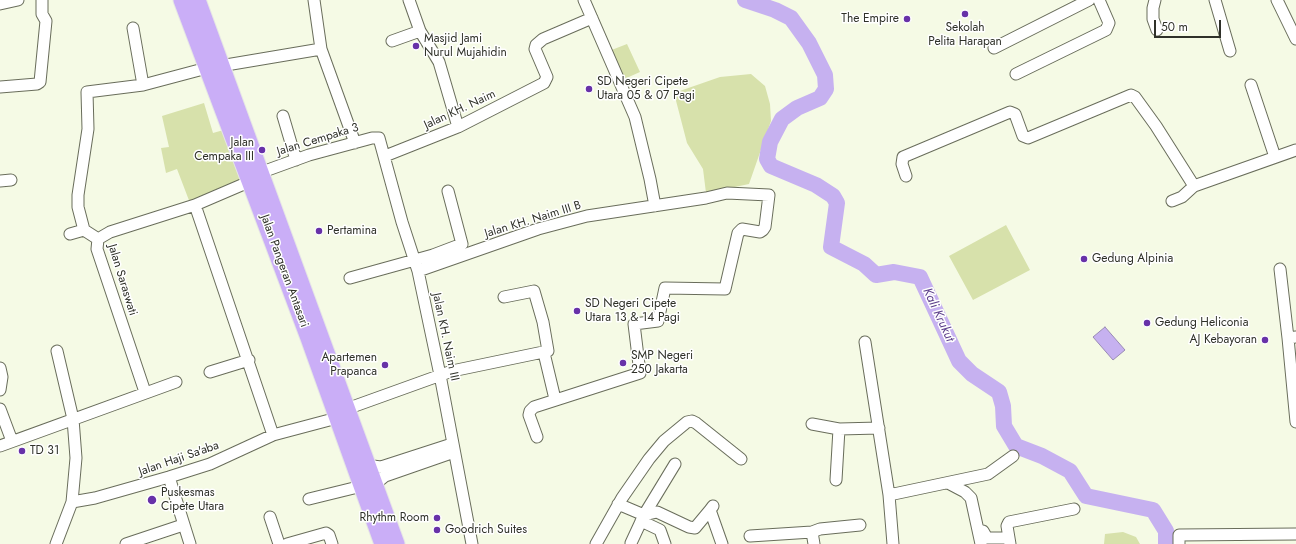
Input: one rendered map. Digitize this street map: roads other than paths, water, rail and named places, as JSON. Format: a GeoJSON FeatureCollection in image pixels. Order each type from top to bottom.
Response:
{"type":"FeatureCollection","features":[{"type":"Feature","properties":{"kind":"main road","name":"Jalan Pangeran Antasari"},"geometry":{"type":"LineString","coordinates":[[182,0],[251,181],[383,544]]}},
{"type":"Feature","properties":{"kind":"main road"},"geometry":{"type":"LineString","coordinates":[[187,0],[285,256],[388,544]]}},
{"type":"Feature","properties":{"kind":"main road"},"geometry":{"type":"LineString","coordinates":[[197,0],[396,544]]}},
{"type":"Feature","properties":{"kind":"main road","name":"Jalan Pangeran Antasari"},"geometry":{"type":"LineString","coordinates":[[202,0],[401,544]]}},
{"type":"Feature","properties":{"kind":"street"},"geometry":{"type":"LineString","coordinates":[[0,4],[18,0]]}},
{"type":"Feature","properties":{"kind":"street"},"geometry":{"type":"LineString","coordinates":[[0,87],[37,84],[40,82],[46,21],[42,14],[42,0]]}},
{"type":"Feature","properties":{"kind":"street"},"geometry":{"type":"LineString","coordinates":[[314,0],[321,49],[355,142]]}},
{"type":"Feature","properties":{"kind":"street"},"geometry":{"type":"LineString","coordinates":[[409,0],[420,31],[437,57],[458,127]]}},
{"type":"Feature","properties":{"kind":"street"},"geometry":{"type":"LineString","coordinates":[[584,0],[634,117],[650,179],[655,206]]}},
{"type":"Feature","properties":{"kind":"street"},"geometry":{"type":"LineString","coordinates":[[994,48],[1089,0]]}},
{"type":"Feature","properties":{"kind":"street"},"geometry":{"type":"LineString","coordinates":[[1016,74],[1106,30],[1109,23],[1099,0]]}},
{"type":"Feature","properties":{"kind":"street"},"geometry":{"type":"LineString","coordinates":[[1155,0],[1153,20],[1158,30]]}},
{"type":"Feature","properties":{"kind":"street"},"geometry":{"type":"LineString","coordinates":[[1215,0],[1230,51]]}},
{"type":"Feature","properties":{"kind":"street"},"geometry":{"type":"LineString","coordinates":[[1277,0],[1294,28],[1296,40]]}},
{"type":"Feature","properties":{"kind":"street","name":"Jalan KH. Naim"},"geometry":{"type":"LineString","coordinates":[[385,156],[458,127],[544,83],[547,77],[535,49],[536,45],[543,39],[592,18]]}},
{"type":"Feature","properties":{"kind":"street"},"geometry":{"type":"LineString","coordinates":[[133,28],[143,85]]}},
{"type":"Feature","properties":{"kind":"street"},"geometry":{"type":"LineString","coordinates":[[392,41],[420,31]]}},
{"type":"Feature","properties":{"kind":"street"},"geometry":{"type":"LineString","coordinates":[[226,65],[321,49]]}},
{"type":"Feature","properties":{"kind":"street"},"geometry":{"type":"LineString","coordinates":[[98,239],[84,230],[78,207],[78,195],[88,129],[87,92],[143,85],[207,68]]}},
{"type":"Feature","properties":{"kind":"street"},"geometry":{"type":"LineString","coordinates":[[1251,85],[1275,158]]}},
{"type":"Feature","properties":{"kind":"street"},"geometry":{"type":"LineString","coordinates":[[906,176],[902,164],[903,157],[1010,112],[1015,114],[1023,136],[1028,138],[1131,95],[1135,97],[1156,126],[1194,186]]}},
{"type":"Feature","properties":{"kind":"street"},"geometry":{"type":"LineString","coordinates":[[283,116],[296,160]]}},
{"type":"Feature","properties":{"kind":"street","name":"Jalan Cempaka 3"},"geometry":{"type":"LineString","coordinates":[[265,171],[355,142],[379,138]]}},
{"type":"Feature","properties":{"kind":"street","name":"Jalan KH. Naim III"},"geometry":{"type":"LineString","coordinates":[[379,138],[418,271],[440,375],[472,544]]}},
{"type":"Feature","properties":{"kind":"street"},"geometry":{"type":"LineString","coordinates":[[1172,201],[1182,197],[1194,186],[1296,150]]}},
{"type":"Feature","properties":{"kind":"street","name":"Jalan Saraswati"},"geometry":{"type":"LineString","coordinates":[[145,392],[97,249],[98,239],[110,232],[195,205],[251,181]]}},
{"type":"Feature","properties":{"kind":"street"},"geometry":{"type":"LineString","coordinates":[[350,278],[414,260],[463,243],[448,191]]}},
{"type":"Feature","properties":{"kind":"street","name":"Jalan KH. Naim III B"},"geometry":{"type":"LineString","coordinates":[[418,271],[562,222],[587,216],[706,198],[727,193],[767,194],[769,198],[765,227],[760,232],[742,230],[738,233],[725,289],[666,288],[658,321],[636,323],[634,326],[640,371],[638,374],[555,399]]}},
{"type":"Feature","properties":{"kind":"street"},"geometry":{"type":"LineString","coordinates":[[195,205],[249,360],[273,435]]}},
{"type":"Feature","properties":{"kind":"street"},"geometry":{"type":"LineString","coordinates":[[70,234],[84,230]]}},
{"type":"Feature","properties":{"kind":"street"},"geometry":{"type":"LineString","coordinates":[[1280,269],[1292,338],[1296,422]]}},
{"type":"Feature","properties":{"kind":"street"},"geometry":{"type":"LineString","coordinates":[[352,407],[440,375],[548,351],[549,348],[534,290],[504,297]]}},
{"type":"Feature","properties":{"kind":"street"},"geometry":{"type":"LineString","coordinates":[[865,342],[889,495],[893,544]]}},
{"type":"Feature","properties":{"kind":"street"},"geometry":{"type":"LineString","coordinates":[[56,544],[72,502],[76,458],[73,419],[57,350]]}},
{"type":"Feature","properties":{"kind":"street"},"geometry":{"type":"LineString","coordinates":[[537,437],[529,415],[530,411],[534,407],[555,399],[544,353]]}},
{"type":"Feature","properties":{"kind":"street"},"geometry":{"type":"LineString","coordinates":[[210,372],[249,360]]}},
{"type":"Feature","properties":{"kind":"street"},"geometry":{"type":"LineString","coordinates":[[0,368],[2,377],[0,390]]}},
{"type":"Feature","properties":{"kind":"street"},"geometry":{"type":"LineString","coordinates":[[0,446],[176,382]]}},
{"type":"Feature","properties":{"kind":"street"},"geometry":{"type":"LineString","coordinates":[[0,409],[12,441]]}},
{"type":"Feature","properties":{"kind":"street","name":"Jalan Haji Sa'aba"},"geometry":{"type":"LineString","coordinates":[[72,502],[95,498],[169,477],[210,464],[273,435],[337,418]]}},
{"type":"Feature","properties":{"kind":"street"},"geometry":{"type":"LineString","coordinates":[[596,544],[618,504],[659,447],[687,422],[692,421],[696,423],[741,459]]}},
{"type":"Feature","properties":{"kind":"street"},"geometry":{"type":"LineString","coordinates":[[812,424],[839,429],[879,428]]}},
{"type":"Feature","properties":{"kind":"street"},"geometry":{"type":"LineString","coordinates":[[836,480],[839,429]]}},
{"type":"Feature","properties":{"kind":"street"},"geometry":{"type":"LineString","coordinates":[[453,448],[385,476],[376,473],[381,467],[453,448]]}},
{"type":"Feature","properties":{"kind":"street"},"geometry":{"type":"LineString","coordinates":[[889,495],[988,474],[1013,456]]}},
{"type":"Feature","properties":{"kind":"street"},"geometry":{"type":"LineString","coordinates":[[631,543],[642,518],[675,464]]}},
{"type":"Feature","properties":{"kind":"street"},"geometry":{"type":"LineString","coordinates":[[169,477],[190,544]]}},
{"type":"Feature","properties":{"kind":"street"},"geometry":{"type":"LineString","coordinates":[[948,483],[965,492],[970,498],[981,544]]}},
{"type":"Feature","properties":{"kind":"street"},"geometry":{"type":"LineString","coordinates":[[308,499],[362,486]]}},
{"type":"Feature","properties":{"kind":"street"},"geometry":{"type":"LineString","coordinates":[[618,504],[660,530],[665,544]]}},
{"type":"Feature","properties":{"kind":"street"},"geometry":{"type":"LineString","coordinates":[[642,518],[657,512],[689,527],[696,528],[711,508],[722,544]]}},
{"type":"Feature","properties":{"kind":"street"},"geometry":{"type":"LineString","coordinates":[[983,531],[987,538],[1009,541],[1007,526],[1009,522],[1074,509]]}},
{"type":"Feature","properties":{"kind":"street"},"geometry":{"type":"LineString","coordinates":[[270,517],[279,544]]}},
{"type":"Feature","properties":{"kind":"street"},"geometry":{"type":"LineString","coordinates":[[127,544],[183,525]]}},
{"type":"Feature","properties":{"kind":"street"},"geometry":{"type":"LineString","coordinates":[[750,536],[812,532],[820,529],[860,525]]}},
{"type":"Feature","properties":{"kind":"street"},"geometry":{"type":"LineString","coordinates":[[812,532],[814,544]]}},
{"type":"Feature","properties":{"kind":"street"},"geometry":{"type":"LineString","coordinates":[[287,544],[326,534],[329,535],[332,544]]}},
{"type":"Feature","properties":{"kind":"street"},"geometry":{"type":"LineString","coordinates":[[1185,539],[1296,534]]}},
{"type":"Feature","properties":{"kind":"waterway","name":"Kali Krukut"},"geometry":{"type":"LineString","coordinates":[[745,0],[775,10],[791,18],[809,43],[825,75],[826,89],[820,98],[797,108],[782,119],[770,142],[767,159],[771,166],[816,185],[833,196],[837,203],[831,247],[864,264],[876,275],[894,272],[920,277],[959,361],[972,374],[999,392],[1003,406],[1004,426],[1016,446],[1042,456],[1070,471],[1086,496],[1153,510],[1166,531],[1166,544]]}},
{"type":"Feature","properties":{"kind":"place","name":"Sekolah Pelita Harapan"},"geometry":{"type":"Point","coordinates":[965,14]}},
{"type":"Feature","properties":{"kind":"place","name":"The Empire"},"geometry":{"type":"Point","coordinates":[907,19]}},
{"type":"Feature","properties":{"kind":"place","name":"Masjid Jami Nurul Mujahidin"},"geometry":{"type":"Point","coordinates":[416,46]}},
{"type":"Feature","properties":{"kind":"place","name":"SD Negeri Cipete Utara 05 & 07 Pagi"},"geometry":{"type":"Point","coordinates":[589,89]}},
{"type":"Feature","properties":{"kind":"place","name":"Jalan Cempaka III"},"geometry":{"type":"Point","coordinates":[262,150]}},
{"type":"Feature","properties":{"kind":"place","name":"Pertamina"},"geometry":{"type":"Point","coordinates":[319,231]}},
{"type":"Feature","properties":{"kind":"place","name":"Gedung Alpinia"},"geometry":{"type":"Point","coordinates":[1084,259]}},
{"type":"Feature","properties":{"kind":"place","name":"SD Negeri Cipete Utara 13 & 14 Pagi"},"geometry":{"type":"Point","coordinates":[577,311]}},
{"type":"Feature","properties":{"kind":"place","name":"Gedung Heliconia"},"geometry":{"type":"Point","coordinates":[1147,323]}},
{"type":"Feature","properties":{"kind":"place","name":"AJ Kebayoran"},"geometry":{"type":"Point","coordinates":[1265,340]}},
{"type":"Feature","properties":{"kind":"place","name":"SMP Negeri 250 Jakarta"},"geometry":{"type":"Point","coordinates":[623,363]}},
{"type":"Feature","properties":{"kind":"place","name":"Apartemen Prapanca"},"geometry":{"type":"Point","coordinates":[385,365]}},
{"type":"Feature","properties":{"kind":"place","name":"TD 31"},"geometry":{"type":"Point","coordinates":[22,451]}},
{"type":"Feature","properties":{"kind":"place","name":"Puskesmas Cipete Utara"},"geometry":{"type":"Point","coordinates":[152,500]}},
{"type":"Feature","properties":{"kind":"place","name":"Rhythm Room"},"geometry":{"type":"Point","coordinates":[437,518]}},
{"type":"Feature","properties":{"kind":"place","name":"Goodrich Suites"},"geometry":{"type":"Point","coordinates":[437,530]}}]}
